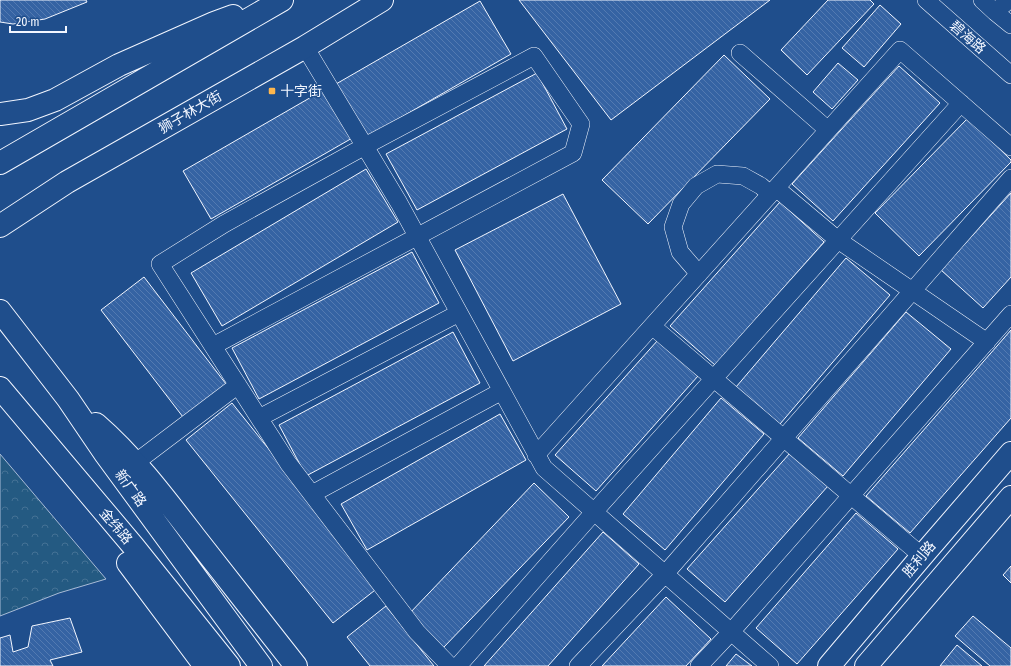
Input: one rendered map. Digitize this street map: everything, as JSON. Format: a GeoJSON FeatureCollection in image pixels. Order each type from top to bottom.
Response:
{"type":"FeatureCollection","features":[{"type":"Feature","properties":{"kind":"main road"},"geometry":{"type":"LineString","coordinates":[[0,114],[28,110],[55,100],[119,65],[161,46],[214,23],[278,0]]}},
{"type":"Feature","properties":{"kind":"main road"},"geometry":{"type":"LineString","coordinates":[[0,163],[282,0]]}},
{"type":"Feature","properties":{"kind":"main road","name":"狮子林大街"},"geometry":{"type":"LineString","coordinates":[[0,226],[66,182],[305,47],[382,0]]}},
{"type":"Feature","properties":{"kind":"main road","name":"新广路"},"geometry":{"type":"LineString","coordinates":[[0,311],[68,399],[106,455],[261,666]]}},
{"type":"Feature","properties":{"kind":"main road","name":"金纬路"},"geometry":{"type":"LineString","coordinates":[[0,388],[134,547],[229,666]]}},
{"type":"Feature","properties":{"kind":"main road"},"geometry":{"type":"LineString","coordinates":[[68,399],[110,436],[135,463],[171,506],[296,666]]}},
{"type":"Feature","properties":{"kind":"main road"},"geometry":{"type":"LineString","coordinates":[[0,400],[31,425],[114,544],[205,666]]}},
{"type":"Feature","properties":{"kind":"main road","name":"胜利路"},"geometry":{"type":"LineString","coordinates":[[829,666],[1011,453]]}},
{"type":"Feature","properties":{"kind":"main road","name":"胜利路"},"geometry":{"type":"LineString","coordinates":[[866,666],[1011,497]]}},
{"type":"Feature","properties":{"kind":"street","name":"碧海路"},"geometry":{"type":"LineString","coordinates":[[926,0],[1011,75]]}},
{"type":"Feature","properties":{"kind":"street"},"geometry":{"type":"LineString","coordinates":[[982,0],[1011,25]]}},
{"type":"Feature","properties":{"kind":"street"},"geometry":{"type":"LineString","coordinates":[[996,12],[1009,0]]}},
{"type":"Feature","properties":{"kind":"street"},"geometry":{"type":"LineString","coordinates":[[305,47],[399,203],[544,468],[770,666]]}},
{"type":"Feature","properties":{"kind":"street"},"geometry":{"type":"LineString","coordinates":[[536,455],[900,50],[1011,147]]}},
{"type":"Feature","properties":{"kind":"street"},"geometry":{"type":"LineString","coordinates":[[740,53],[828,130]]}},
{"type":"Feature","properties":{"kind":"street"},"geometry":{"type":"LineString","coordinates":[[213,346],[573,153],[581,124],[534,56],[365,146],[224,224],[160,264],[259,418],[288,462],[417,632],[450,666]]}},
{"type":"Feature","properties":{"kind":"street"},"geometry":{"type":"LineString","coordinates":[[458,666],[961,103]]}},
{"type":"Feature","properties":{"kind":"street"},"geometry":{"type":"LineString","coordinates":[[699,274],[680,252],[673,227],[680,204],[696,186],[717,174],[743,176],[773,191],[838,240],[987,342]]}},
{"type":"Feature","properties":{"kind":"street"},"geometry":{"type":"LineString","coordinates":[[578,666],[666,574],[1011,178]]}},
{"type":"Feature","properties":{"kind":"street"},"geometry":{"type":"LineString","coordinates":[[259,418],[459,313]]}},
{"type":"Feature","properties":{"kind":"street"},"geometry":{"type":"LineString","coordinates":[[699,666],[731,632],[1011,314]]}},
{"type":"Feature","properties":{"kind":"street"},"geometry":{"type":"LineString","coordinates":[[652,326],[922,556]]}},
{"type":"Feature","properties":{"kind":"street"},"geometry":{"type":"LineString","coordinates":[[135,463],[238,385]]}},
{"type":"Feature","properties":{"kind":"street"},"geometry":{"type":"LineString","coordinates":[[312,494],[502,391]]}},
{"type":"Feature","properties":{"kind":"green space"},"geometry":{"type":"Polygon","coordinates":[[[0,454],[106,579],[59,593],[0,616],[0,454]]]}},
{"type":"Feature","properties":{"kind":"building"},"geometry":{"type":"Polygon","coordinates":[[[0,0],[86,0],[87,2],[45,19],[13,24],[0,22],[0,0]]]}},
{"type":"Feature","properties":{"kind":"building"},"geometry":{"type":"Polygon","coordinates":[[[519,0],[770,0],[611,120],[519,0]]]}},
{"type":"Feature","properties":{"kind":"building"},"geometry":{"type":"Polygon","coordinates":[[[828,0],[870,0],[874,4],[807,75],[781,50],[828,0]]]}},
{"type":"Feature","properties":{"kind":"building"},"geometry":{"type":"Polygon","coordinates":[[[480,1],[511,54],[367,137],[336,84],[480,1]]]}},
{"type":"Feature","properties":{"kind":"building"},"geometry":{"type":"Polygon","coordinates":[[[880,5],[901,24],[864,67],[842,48],[880,5]]]}},
{"type":"Feature","properties":{"kind":"building"},"geometry":{"type":"Polygon","coordinates":[[[724,55],[770,99],[648,224],[602,180],[724,55]]]}},
{"type":"Feature","properties":{"kind":"building"},"geometry":{"type":"Polygon","coordinates":[[[838,63],[858,80],[832,109],[813,92],[838,63]]]}},
{"type":"Feature","properties":{"kind":"building"},"geometry":{"type":"Polygon","coordinates":[[[899,66],[940,103],[833,221],[792,184],[899,66]]]}},
{"type":"Feature","properties":{"kind":"building"},"geometry":{"type":"Polygon","coordinates":[[[537,73],[567,129],[417,210],[386,154],[537,73]]]}},
{"type":"Feature","properties":{"kind":"building"},"geometry":{"type":"Polygon","coordinates":[[[327,88],[354,137],[211,219],[183,171],[327,88]]]}},
{"type":"Feature","properties":{"kind":"building"},"geometry":{"type":"Polygon","coordinates":[[[968,118],[1011,160],[1011,162],[919,256],[875,213],[968,118]]]}},
{"type":"Feature","properties":{"kind":"building"},"geometry":{"type":"Polygon","coordinates":[[[366,169],[398,222],[222,326],[191,273],[366,169]]]}},
{"type":"Feature","properties":{"kind":"building"},"geometry":{"type":"Polygon","coordinates":[[[1011,193],[1011,277],[983,308],[941,270],[1011,193]]]}},
{"type":"Feature","properties":{"kind":"building"},"geometry":{"type":"Polygon","coordinates":[[[563,194],[621,304],[513,361],[455,250],[563,194]]]}},
{"type":"Feature","properties":{"kind":"building"},"geometry":{"type":"Polygon","coordinates":[[[780,202],[824,242],[715,365],[670,326],[780,202]]]}},
{"type":"Feature","properties":{"kind":"building"},"geometry":{"type":"Polygon","coordinates":[[[412,252],[439,303],[259,399],[232,348],[412,252]]]}},
{"type":"Feature","properties":{"kind":"building"},"geometry":{"type":"Polygon","coordinates":[[[846,258],[890,295],[780,424],[736,387],[846,258]]]}},
{"type":"Feature","properties":{"kind":"building"},"geometry":{"type":"Polygon","coordinates":[[[144,277],[226,384],[183,417],[101,310],[144,277]]]}},
{"type":"Feature","properties":{"kind":"building"},"geometry":{"type":"Polygon","coordinates":[[[906,312],[951,349],[843,476],[798,438],[906,312]]]}},
{"type":"Feature","properties":{"kind":"building"},"geometry":{"type":"Polygon","coordinates":[[[1011,330],[1011,418],[910,533],[866,496],[1011,330]]]}},
{"type":"Feature","properties":{"kind":"building"},"geometry":{"type":"Polygon","coordinates":[[[453,332],[480,383],[306,476],[279,425],[453,332]]]}},
{"type":"Feature","properties":{"kind":"building"},"geometry":{"type":"Polygon","coordinates":[[[658,340],[698,376],[596,491],[555,455],[658,340]]]}},
{"type":"Feature","properties":{"kind":"building"},"geometry":{"type":"Polygon","coordinates":[[[721,398],[764,434],[665,550],[623,514],[721,398]]]}},
{"type":"Feature","properties":{"kind":"building"},"geometry":{"type":"Polygon","coordinates":[[[232,403],[379,587],[333,623],[186,440],[232,403]]]}},
{"type":"Feature","properties":{"kind":"building"},"geometry":{"type":"Polygon","coordinates":[[[500,414],[526,460],[367,550],[341,504],[500,414]]]}},
{"type":"Feature","properties":{"kind":"building"},"geometry":{"type":"Polygon","coordinates":[[[790,453],[828,486],[725,602],[687,569],[790,453]]]}},
{"type":"Feature","properties":{"kind":"building"},"geometry":{"type":"Polygon","coordinates":[[[534,483],[569,517],[443,648],[408,615],[534,483]]]}},
{"type":"Feature","properties":{"kind":"building"},"geometry":{"type":"Polygon","coordinates":[[[856,513],[898,549],[797,664],[756,628],[856,513]]]}},
{"type":"Feature","properties":{"kind":"building"},"geometry":{"type":"Polygon","coordinates":[[[603,532],[639,564],[548,666],[484,666],[603,532]]]}},
{"type":"Feature","properties":{"kind":"building"},"geometry":{"type":"Polygon","coordinates":[[[1011,566],[1011,583],[1003,575],[1011,566]]]}},
{"type":"Feature","properties":{"kind":"building"},"geometry":{"type":"Polygon","coordinates":[[[666,597],[711,639],[686,666],[602,666],[666,597]]]}},
{"type":"Feature","properties":{"kind":"building"},"geometry":{"type":"Polygon","coordinates":[[[386,606],[434,666],[370,666],[347,637],[386,606]]]}},
{"type":"Feature","properties":{"kind":"building"},"geometry":{"type":"Polygon","coordinates":[[[973,616],[1011,648],[1011,666],[990,666],[955,636],[973,616]]]}},
{"type":"Feature","properties":{"kind":"building"},"geometry":{"type":"Polygon","coordinates":[[[70,618],[82,652],[50,660],[53,666],[0,666],[0,638],[10,635],[13,652],[28,647],[32,626],[70,618]]]}},
{"type":"Feature","properties":{"kind":"building"},"geometry":{"type":"Polygon","coordinates":[[[957,645],[982,666],[940,666],[957,645]]]}},
{"type":"Feature","properties":{"kind":"building"},"geometry":{"type":"Polygon","coordinates":[[[736,654],[752,666],[726,666],[736,654]]]}},
{"type":"Feature","properties":{"kind":"place","name":"十字街"},"geometry":{"type":"Point","coordinates":[272,91]}}]}
